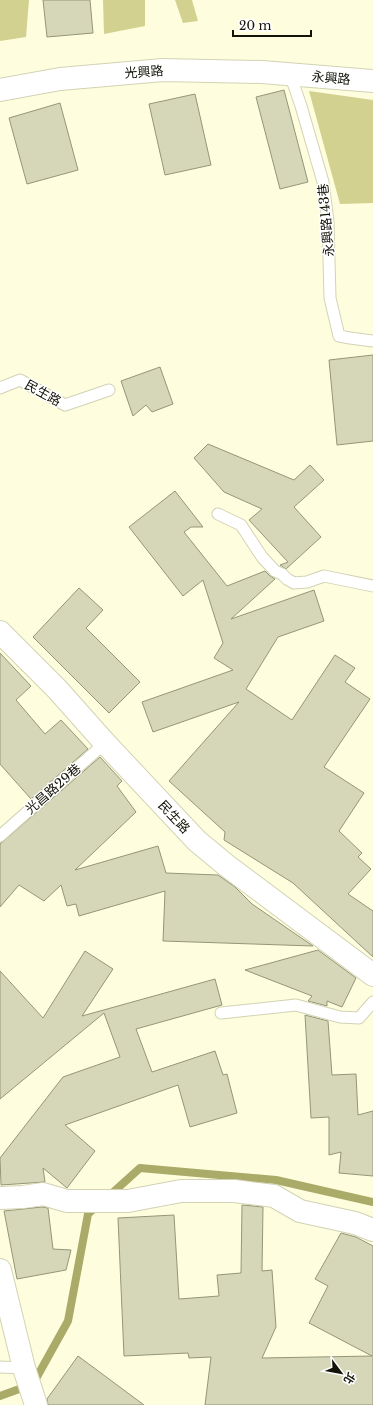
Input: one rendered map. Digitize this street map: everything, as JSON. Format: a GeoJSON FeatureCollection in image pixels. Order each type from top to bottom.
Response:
{"type":"FeatureCollection","features":[{"type":"Feature","properties":{"kind":"street","name":"光興路"},"geometry":{"type":"LineString","coordinates":[[0,90],[60,79],[163,70],[290,74]]}},
{"type":"Feature","properties":{"kind":"street","name":"永興路"},"geometry":{"type":"LineString","coordinates":[[290,74],[373,81]]}},
{"type":"Feature","properties":{"kind":"street","name":"民生路"},"geometry":{"type":"LineString","coordinates":[[0,632],[57,689],[105,743],[197,841],[226,865],[373,975]]}},
{"type":"Feature","properties":{"kind":"street"},"geometry":{"type":"LineString","coordinates":[[0,1198],[43,1194],[67,1201],[128,1201],[181,1191],[234,1191],[274,1196],[300,1211],[355,1224],[373,1230]]}},
{"type":"Feature","properties":{"kind":"street"},"geometry":{"type":"LineString","coordinates":[[0,1270],[24,1368],[36,1405]]}},
{"type":"Feature","properties":{"kind":"lane","name":"永興路143巷"},"geometry":{"type":"LineString","coordinates":[[290,74],[302,106],[323,182],[328,221],[330,298],[339,336],[373,341]]}},
{"type":"Feature","properties":{"kind":"lane","name":"民生路"},"geometry":{"type":"LineString","coordinates":[[0,388],[20,380],[65,405],[109,390]]}},
{"type":"Feature","properties":{"kind":"lane"},"geometry":{"type":"LineString","coordinates":[[218,514],[241,525],[262,557],[275,571],[282,574],[287,580],[294,583],[307,582],[324,576],[373,586]]}},
{"type":"Feature","properties":{"kind":"lane","name":"光昌路29巷"},"geometry":{"type":"LineString","coordinates":[[0,836],[105,743]]}},
{"type":"Feature","properties":{"kind":"lane"},"geometry":{"type":"LineString","coordinates":[[221,1013],[296,1005],[340,1017],[359,1018],[373,1002]]}},
{"type":"Feature","properties":{"kind":"lane"},"geometry":{"type":"LineString","coordinates":[[0,1368],[24,1368]]}},
{"type":"Feature","properties":{"kind":"shaded area"},"geometry":{"type":"Polygon","coordinates":[[[0,0],[29,0],[26,37],[0,41],[0,0]]]}},
{"type":"Feature","properties":{"kind":"shaded area"},"geometry":{"type":"Polygon","coordinates":[[[103,0],[145,0],[145,26],[104,34],[103,0]]]}},
{"type":"Feature","properties":{"kind":"shaded area"},"geometry":{"type":"Polygon","coordinates":[[[175,0],[192,0],[198,21],[183,23],[175,0]]]}},
{"type":"Feature","properties":{"kind":"shaded area"},"geometry":{"type":"Polygon","coordinates":[[[309,91],[373,100],[373,203],[340,204],[309,91]]]}},
{"type":"Feature","properties":{"kind":"building"},"geometry":{"type":"Polygon","coordinates":[[[43,0],[90,0],[93,33],[47,37],[43,0]]]}},
{"type":"Feature","properties":{"kind":"building"},"geometry":{"type":"Polygon","coordinates":[[[284,90],[308,182],[280,189],[256,97],[284,90]]]}},
{"type":"Feature","properties":{"kind":"building"},"geometry":{"type":"Polygon","coordinates":[[[195,94],[211,165],[165,175],[149,104],[195,94]]]}},
{"type":"Feature","properties":{"kind":"building"},"geometry":{"type":"Polygon","coordinates":[[[60,103],[78,170],[27,184],[9,118],[60,103]]]}},
{"type":"Feature","properties":{"kind":"building"},"geometry":{"type":"Polygon","coordinates":[[[373,355],[373,441],[337,445],[329,360],[373,355]]]}},
{"type":"Feature","properties":{"kind":"building"},"geometry":{"type":"Polygon","coordinates":[[[160,367],[173,404],[152,412],[146,405],[133,416],[121,381],[160,367]]]}},
{"type":"Feature","properties":{"kind":"building"},"geometry":{"type":"Polygon","coordinates":[[[208,444],[294,480],[310,465],[324,480],[294,507],[321,537],[286,569],[280,565],[288,562],[249,520],[262,509],[224,492],[194,458],[208,444]]]}},
{"type":"Feature","properties":{"kind":"building"},"geometry":{"type":"Polygon","coordinates":[[[175,491],[203,527],[191,527],[184,532],[227,586],[265,571],[275,579],[231,619],[314,590],[324,621],[278,637],[246,689],[292,720],[335,655],[355,668],[345,682],[370,699],[324,767],[364,793],[339,831],[362,853],[358,857],[371,869],[348,894],[373,911],[373,957],[293,883],[224,840],[225,832],[169,781],[239,702],[153,732],[142,702],[233,670],[214,658],[223,643],[203,580],[183,596],[129,527],[175,491]]]}},
{"type":"Feature","properties":{"kind":"building"},"geometry":{"type":"Polygon","coordinates":[[[79,588],[103,610],[86,628],[140,682],[109,713],[33,637],[79,588]]]}},
{"type":"Feature","properties":{"kind":"building"},"geometry":{"type":"Polygon","coordinates":[[[0,653],[31,686],[16,700],[45,734],[61,720],[88,749],[31,799],[0,764],[0,653]]]}},
{"type":"Feature","properties":{"kind":"building"},"geometry":{"type":"Polygon","coordinates":[[[100,757],[122,781],[117,786],[136,812],[75,870],[158,846],[166,873],[218,875],[235,887],[252,904],[313,946],[163,941],[165,891],[79,916],[76,904],[67,906],[61,885],[44,901],[19,885],[0,907],[0,844],[100,757]]]}},
{"type":"Feature","properties":{"kind":"building"},"geometry":{"type":"Polygon","coordinates":[[[318,950],[356,978],[342,1007],[327,1001],[327,1006],[308,1001],[312,996],[245,970],[318,950]]]}},
{"type":"Feature","properties":{"kind":"building"},"geometry":{"type":"Polygon","coordinates":[[[85,951],[113,969],[82,1016],[215,979],[222,1005],[136,1029],[152,1072],[215,1051],[223,1075],[227,1074],[237,1113],[190,1127],[178,1085],[65,1125],[95,1151],[67,1188],[43,1168],[45,1182],[1,1185],[0,1158],[63,1077],[120,1057],[104,1013],[0,1099],[0,971],[43,1018],[85,951]]]}},
{"type":"Feature","properties":{"kind":"building"},"geometry":{"type":"Polygon","coordinates":[[[305,1015],[328,1021],[332,1075],[356,1074],[358,1115],[373,1111],[373,1176],[339,1173],[341,1152],[329,1155],[329,1117],[311,1118],[305,1015]]]}},
{"type":"Feature","properties":{"kind":"building"},"geometry":{"type":"Polygon","coordinates":[[[242,1205],[263,1207],[262,1271],[272,1270],[276,1327],[262,1358],[372,1356],[309,1323],[328,1286],[315,1279],[341,1233],[356,1237],[373,1246],[373,1405],[205,1405],[211,1357],[189,1358],[188,1353],[124,1356],[118,1218],[174,1215],[179,1299],[219,1296],[217,1275],[241,1273],[242,1205]]]}},
{"type":"Feature","properties":{"kind":"building"},"geometry":{"type":"Polygon","coordinates":[[[42,1207],[48,1208],[53,1249],[71,1250],[66,1270],[17,1279],[4,1211],[42,1207]]]}},
{"type":"Feature","properties":{"kind":"building"},"geometry":{"type":"Polygon","coordinates":[[[78,1356],[144,1405],[48,1405],[47,1399],[78,1356]]]}},
{"type":"Feature","properties":{"kind":"waterway"},"geometry":{"type":"LineString","coordinates":[[109,1196],[140,1168],[276,1180],[373,1202]]}},
{"type":"Feature","properties":{"kind":"waterway"},"geometry":{"type":"LineString","coordinates":[[0,1396],[33,1384],[68,1321],[88,1214],[98,1205]]}}]}
